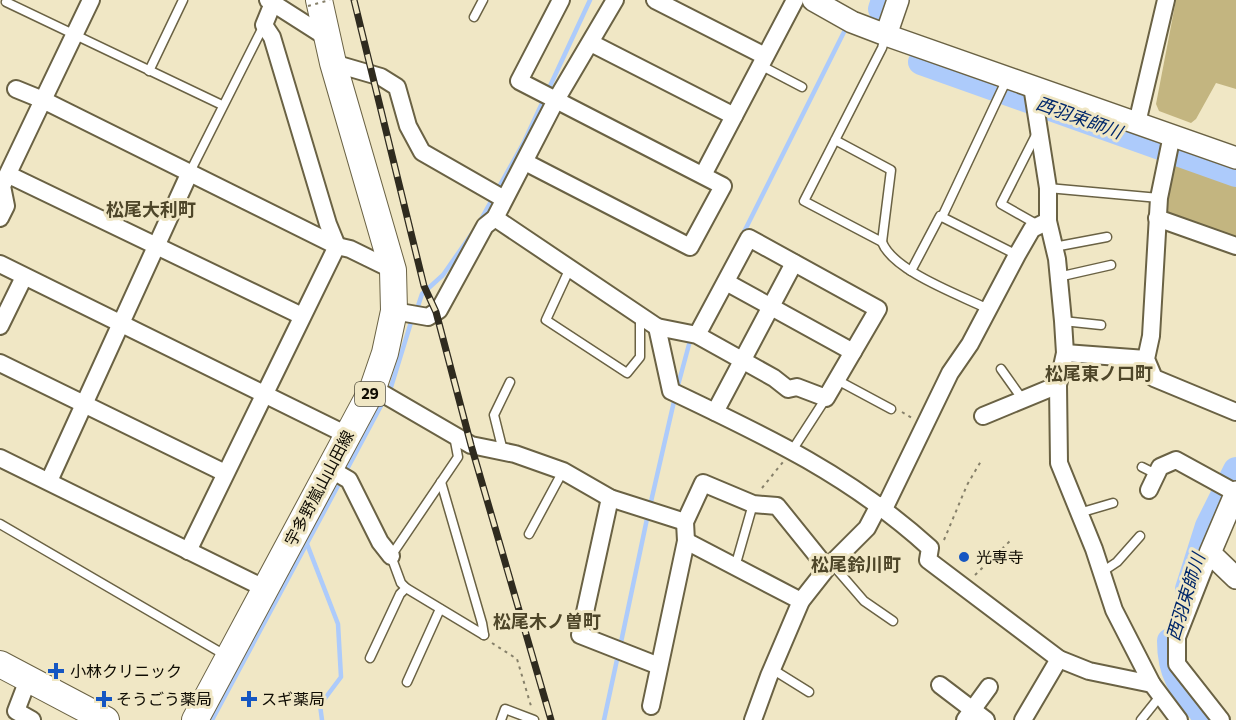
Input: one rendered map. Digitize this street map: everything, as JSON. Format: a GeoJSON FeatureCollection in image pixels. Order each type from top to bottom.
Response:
{"type":"FeatureCollection","features":[{"type":"Feature","properties":{"kind":"main road","name":"宇多野嵐山山田線"},"geometry":{"type":"LineString","coordinates":[[195,720],[347,435],[382,393],[385,353],[394,311],[393,270],[326,37],[313,3]]}},
{"type":"Feature","properties":{"kind":"main road"},"geometry":{"type":"LineString","coordinates":[[0,664],[29,677],[91,716]]}},
{"type":"Feature","properties":{"kind":"street"},"geometry":{"type":"LineString","coordinates":[[0,218],[6,206],[4,182],[92,0]]}},
{"type":"Feature","properties":{"kind":"street"},"geometry":{"type":"LineString","coordinates":[[525,162],[690,247],[723,186],[519,81],[561,0]]}},
{"type":"Feature","properties":{"kind":"street"},"geometry":{"type":"LineString","coordinates":[[394,311],[428,317],[439,310],[486,226],[495,218],[556,100],[615,0]]}},
{"type":"Feature","properties":{"kind":"street"},"geometry":{"type":"LineString","coordinates":[[655,0],[762,60]]}},
{"type":"Feature","properties":{"kind":"street"},"geometry":{"type":"LineString","coordinates":[[703,175],[795,0]]}},
{"type":"Feature","properties":{"kind":"street"},"geometry":{"type":"LineString","coordinates":[[886,35],[898,0]]}},
{"type":"Feature","properties":{"kind":"street"},"geometry":{"type":"LineString","coordinates":[[1137,123],[1166,0]]}},
{"type":"Feature","properties":{"kind":"street"},"geometry":{"type":"LineString","coordinates":[[188,551],[337,246],[328,224],[272,37],[264,25],[270,1],[326,37]]}},
{"type":"Feature","properties":{"kind":"street"},"geometry":{"type":"LineString","coordinates":[[818,1],[852,22],[1004,87],[1033,97],[1137,123],[1170,145],[1236,158]]}},
{"type":"Feature","properties":{"kind":"street"},"geometry":{"type":"LineString","coordinates":[[591,43],[734,116]]}},
{"type":"Feature","properties":{"kind":"street"},"geometry":{"type":"LineString","coordinates":[[333,63],[381,77],[397,87],[408,126],[422,152],[504,199]]}},
{"type":"Feature","properties":{"kind":"street"},"geometry":{"type":"LineString","coordinates":[[16,89],[43,100],[337,246],[350,249],[393,270]]}},
{"type":"Feature","properties":{"kind":"street"},"geometry":{"type":"LineString","coordinates":[[1033,97],[1048,189],[1044,224],[1054,247],[1063,321],[1065,353],[1058,385],[1059,463],[1102,572],[1114,610],[1156,690],[1179,720]]}},
{"type":"Feature","properties":{"kind":"street"},"geometry":{"type":"LineString","coordinates":[[1170,145],[1157,218],[1151,336],[1146,359],[1154,378],[1236,411]]}},
{"type":"Feature","properties":{"kind":"street"},"geometry":{"type":"LineString","coordinates":[[49,481],[190,172]]}},
{"type":"Feature","properties":{"kind":"street"},"geometry":{"type":"LineString","coordinates":[[4,182],[156,245],[302,316]]}},
{"type":"Feature","properties":{"kind":"street"},"geometry":{"type":"LineString","coordinates":[[495,218],[657,327],[697,335],[743,360],[788,389],[796,387],[826,398],[878,309],[749,238],[697,335]]}},
{"type":"Feature","properties":{"kind":"street"},"geometry":{"type":"LineString","coordinates":[[1157,218],[1236,246]]}},
{"type":"Feature","properties":{"kind":"street"},"geometry":{"type":"LineString","coordinates":[[753,720],[801,601],[830,566],[867,528],[882,507],[925,427],[950,373],[970,344],[1017,255],[1032,229],[1044,224]]}},
{"type":"Feature","properties":{"kind":"street"},"geometry":{"type":"LineString","coordinates":[[715,412],[794,263]]}},
{"type":"Feature","properties":{"kind":"street"},"geometry":{"type":"LineString","coordinates":[[0,264],[347,435]]}},
{"type":"Feature","properties":{"kind":"street"},"geometry":{"type":"LineString","coordinates":[[0,326],[24,277]]}},
{"type":"Feature","properties":{"kind":"street"},"geometry":{"type":"LineString","coordinates":[[726,282],[853,352]]}},
{"type":"Feature","properties":{"kind":"street"},"geometry":{"type":"LineString","coordinates":[[657,327],[671,391],[793,449],[882,507],[930,549],[928,560],[1059,659],[1066,659],[1089,671],[1156,690]]}},
{"type":"Feature","properties":{"kind":"street"},"geometry":{"type":"LineString","coordinates":[[1065,353],[1146,359]]}},
{"type":"Feature","properties":{"kind":"street"},"geometry":{"type":"LineString","coordinates":[[0,363],[225,473]]}},
{"type":"Feature","properties":{"kind":"street"},"geometry":{"type":"LineString","coordinates":[[983,416],[1058,385]]}},
{"type":"Feature","properties":{"kind":"street"},"geometry":{"type":"LineString","coordinates":[[382,393],[471,445],[503,452],[563,471],[610,498],[685,522]]}},
{"type":"Feature","properties":{"kind":"street"},"geometry":{"type":"LineString","coordinates":[[0,458],[264,588]]}},
{"type":"Feature","properties":{"kind":"street"},"geometry":{"type":"LineString","coordinates":[[1149,477],[1160,467],[1176,460],[1231,490],[1210,553],[1177,637],[1177,664],[1221,720]]}},
{"type":"Feature","properties":{"kind":"street"},"geometry":{"type":"LineString","coordinates":[[330,468],[349,480],[380,542],[391,556]]}},
{"type":"Feature","properties":{"kind":"street"},"geometry":{"type":"LineString","coordinates":[[651,706],[686,541],[685,522],[703,483],[753,504],[777,506],[830,566]]}},
{"type":"Feature","properties":{"kind":"street"},"geometry":{"type":"LineString","coordinates":[[610,498],[580,635],[659,666]]}},
{"type":"Feature","properties":{"kind":"street"},"geometry":{"type":"LineString","coordinates":[[686,541],[801,601]]}},
{"type":"Feature","properties":{"kind":"street"},"geometry":{"type":"LineString","coordinates":[[1210,553],[1236,578]]}},
{"type":"Feature","properties":{"kind":"street"},"geometry":{"type":"LineString","coordinates":[[1023,720],[1059,659]]}},
{"type":"Feature","properties":{"kind":"street"},"geometry":{"type":"LineString","coordinates":[[29,677],[16,711],[32,720]]}},
{"type":"Feature","properties":{"kind":"street"},"geometry":{"type":"LineString","coordinates":[[940,685],[975,717],[989,687]]}},
{"type":"Feature","properties":{"kind":"lane"},"geometry":{"type":"LineString","coordinates":[[149,71],[183,0]]}},
{"type":"Feature","properties":{"kind":"lane"},"geometry":{"type":"LineString","coordinates":[[474,17],[483,0]]}},
{"type":"Feature","properties":{"kind":"lane"},"geometry":{"type":"LineString","coordinates":[[6,2],[222,105]]}},
{"type":"Feature","properties":{"kind":"lane"},"geometry":{"type":"LineString","coordinates":[[190,172],[264,25]]}},
{"type":"Feature","properties":{"kind":"lane"},"geometry":{"type":"LineString","coordinates":[[882,242],[804,201],[882,48],[886,35]]}},
{"type":"Feature","properties":{"kind":"lane"},"geometry":{"type":"LineString","coordinates":[[762,60],[802,87]]}},
{"type":"Feature","properties":{"kind":"lane"},"geometry":{"type":"LineString","coordinates":[[911,271],[940,216],[942,217],[1004,87]]}},
{"type":"Feature","properties":{"kind":"lane"},"geometry":{"type":"LineString","coordinates":[[1039,130],[1001,204],[1044,224]]}},
{"type":"Feature","properties":{"kind":"lane"},"geometry":{"type":"LineString","coordinates":[[835,140],[891,170],[882,242],[886,253],[911,271],[988,309]]}},
{"type":"Feature","properties":{"kind":"lane"},"geometry":{"type":"LineString","coordinates":[[1048,189],[1160,198]]}},
{"type":"Feature","properties":{"kind":"lane"},"geometry":{"type":"LineString","coordinates":[[942,217],[1017,255]]}},
{"type":"Feature","properties":{"kind":"lane"},"geometry":{"type":"LineString","coordinates":[[1054,247],[1107,237]]}},
{"type":"Feature","properties":{"kind":"lane"},"geometry":{"type":"LineString","coordinates":[[1058,277],[1111,264]]}},
{"type":"Feature","properties":{"kind":"lane"},"geometry":{"type":"LineString","coordinates":[[570,268],[546,320],[627,373],[640,357],[640,314]]}},
{"type":"Feature","properties":{"kind":"lane"},"geometry":{"type":"LineString","coordinates":[[1063,321],[1101,324]]}},
{"type":"Feature","properties":{"kind":"lane"},"geometry":{"type":"LineString","coordinates":[[1001,369],[1023,400]]}},
{"type":"Feature","properties":{"kind":"lane"},"geometry":{"type":"LineString","coordinates":[[837,381],[891,409]]}},
{"type":"Feature","properties":{"kind":"lane"},"geometry":{"type":"LineString","coordinates":[[503,452],[494,415],[510,382]]}},
{"type":"Feature","properties":{"kind":"lane"},"geometry":{"type":"LineString","coordinates":[[793,449],[826,398]]}},
{"type":"Feature","properties":{"kind":"lane"},"geometry":{"type":"LineString","coordinates":[[454,436],[458,457],[391,556],[401,583],[406,588],[484,635]]}},
{"type":"Feature","properties":{"kind":"lane"},"geometry":{"type":"LineString","coordinates":[[529,534],[563,471]]}},
{"type":"Feature","properties":{"kind":"lane"},"geometry":{"type":"LineString","coordinates":[[441,482],[484,635]]}},
{"type":"Feature","properties":{"kind":"lane"},"geometry":{"type":"LineString","coordinates":[[1079,513],[1113,503]]}},
{"type":"Feature","properties":{"kind":"lane"},"geometry":{"type":"LineString","coordinates":[[735,567],[753,504]]}},
{"type":"Feature","properties":{"kind":"lane"},"geometry":{"type":"LineString","coordinates":[[0,524],[228,657]]}},
{"type":"Feature","properties":{"kind":"lane"},"geometry":{"type":"LineString","coordinates":[[1102,572],[1118,562],[1140,536]]}},
{"type":"Feature","properties":{"kind":"lane"},"geometry":{"type":"LineString","coordinates":[[830,566],[864,601],[893,621]]}},
{"type":"Feature","properties":{"kind":"lane"},"geometry":{"type":"LineString","coordinates":[[370,658],[400,594],[406,588]]}},
{"type":"Feature","properties":{"kind":"lane"},"geometry":{"type":"LineString","coordinates":[[406,682],[440,609]]}},
{"type":"Feature","properties":{"kind":"lane"},"geometry":{"type":"LineString","coordinates":[[772,669],[809,692]]}},
{"type":"Feature","properties":{"kind":"lane"},"geometry":{"type":"LineString","coordinates":[[1141,720],[1156,690]]}},
{"type":"Feature","properties":{"kind":"lane"},"geometry":{"type":"LineString","coordinates":[[501,720],[505,709],[534,720]]}},
{"type":"Feature","properties":{"kind":"path"},"geometry":{"type":"LineString","coordinates":[[313,3],[330,0]]}},
{"type":"Feature","properties":{"kind":"path"},"geometry":{"type":"LineString","coordinates":[[891,409],[897,408],[925,427]]}},
{"type":"Feature","properties":{"kind":"path"},"geometry":{"type":"LineString","coordinates":[[753,504],[770,476],[793,449]]}},
{"type":"Feature","properties":{"kind":"path"},"geometry":{"type":"LineString","coordinates":[[930,549],[940,546],[944,540],[967,485],[981,461]]}},
{"type":"Feature","properties":{"kind":"path"},"geometry":{"type":"LineString","coordinates":[[965,590],[978,571],[1010,541]]}},
{"type":"Feature","properties":{"kind":"path"},"geometry":{"type":"LineString","coordinates":[[484,635],[517,659],[534,720]]}},
{"type":"Feature","properties":{"kind":"shaded area"},"geometry":{"type":"Polygon","coordinates":[[[1176,0],[1236,0],[1236,89],[1216,83],[1196,119],[1191,123],[1159,111],[1156,104],[1176,0]]]}},
{"type":"Feature","properties":{"kind":"shaded area"},"geometry":{"type":"Polygon","coordinates":[[[1178,155],[1236,176],[1236,238],[1170,214],[1164,207],[1178,155]]]}},
{"type":"Feature","properties":{"kind":"waterway"},"geometry":{"type":"LineString","coordinates":[[479,223],[524,142],[590,0]]}},
{"type":"Feature","properties":{"kind":"waterway","name":"西羽束師川"},"geometry":{"type":"LineString","coordinates":[[881,9],[884,0]]}},
{"type":"Feature","properties":{"kind":"waterway"},"geometry":{"type":"LineString","coordinates":[[742,236],[844,32]]}},
{"type":"Feature","properties":{"kind":"waterway","name":"西羽束師川"},"geometry":{"type":"LineString","coordinates":[[921,62],[1236,174]]}},
{"type":"Feature","properties":{"kind":"waterway"},"geometry":{"type":"LineString","coordinates":[[416,312],[422,294],[443,275],[473,232]]}},
{"type":"Feature","properties":{"kind":"waterway"},"geometry":{"type":"LineString","coordinates":[[345,473],[391,387],[412,319]]}},
{"type":"Feature","properties":{"kind":"waterway"},"geometry":{"type":"LineString","coordinates":[[677,389],[691,337]]}},
{"type":"Feature","properties":{"kind":"waterway"},"geometry":{"type":"LineString","coordinates":[[650,506],[675,397]]}},
{"type":"Feature","properties":{"kind":"waterway","name":"西羽束師川"},"geometry":{"type":"LineString","coordinates":[[1188,589],[1208,526],[1236,470]]}},
{"type":"Feature","properties":{"kind":"waterway"},"geometry":{"type":"LineString","coordinates":[[212,720],[341,480]]}},
{"type":"Feature","properties":{"kind":"waterway"},"geometry":{"type":"LineString","coordinates":[[620,647],[648,514]]}},
{"type":"Feature","properties":{"kind":"waterway"},"geometry":{"type":"LineString","coordinates":[[307,544],[338,624],[341,677],[320,705],[322,720]]}},
{"type":"Feature","properties":{"kind":"waterway","name":"西羽束師川"},"geometry":{"type":"LineString","coordinates":[[1170,641],[1173,665],[1180,684],[1208,720]]}},
{"type":"Feature","properties":{"kind":"waterway"},"geometry":{"type":"LineString","coordinates":[[604,720],[618,655]]}},
{"type":"Feature","properties":{"kind":"railway"},"geometry":{"type":"LineString","coordinates":[[354,0],[424,286],[436,312],[471,445],[551,720]]}},
{"type":"Feature","properties":{"kind":"place","name":"光専寺"},"geometry":{"type":"Point","coordinates":[964,557]}},
{"type":"Feature","properties":{"kind":"place","name":"小林クリニック"},"geometry":{"type":"Point","coordinates":[56,671]}},
{"type":"Feature","properties":{"kind":"place","name":"そうごう薬局"},"geometry":{"type":"Point","coordinates":[104,699]}},
{"type":"Feature","properties":{"kind":"place","name":"スギ薬局"},"geometry":{"type":"Point","coordinates":[249,699]}},
{"type":"Feature","properties":{"kind":"district","name":"松尾大利町"},"geometry":{"type":"Point","coordinates":[151,210]}},
{"type":"Feature","properties":{"kind":"district","name":"松尾東ノ口町"},"geometry":{"type":"Point","coordinates":[1099,374]}},
{"type":"Feature","properties":{"kind":"district","name":"松尾鈴川町"},"geometry":{"type":"Point","coordinates":[856,565]}},
{"type":"Feature","properties":{"kind":"district","name":"松尾木ノ曽町"},"geometry":{"type":"Point","coordinates":[547,622]}}]}
